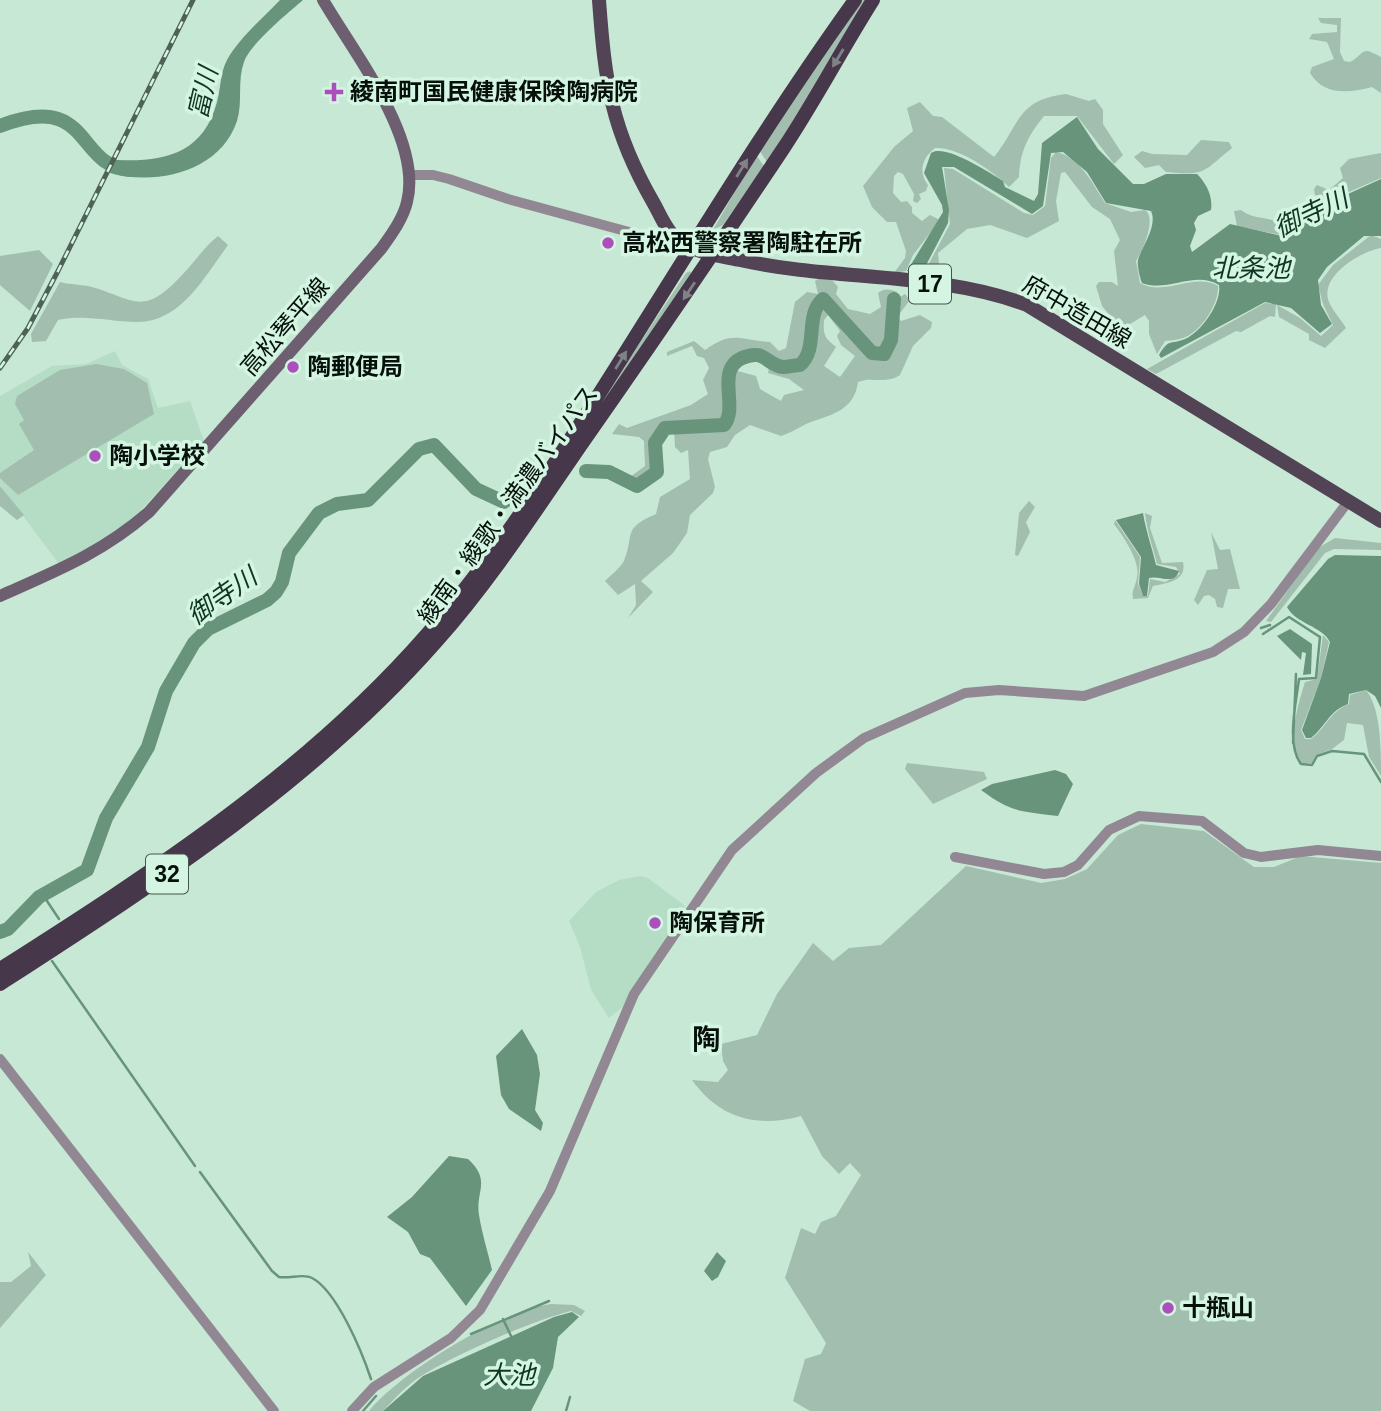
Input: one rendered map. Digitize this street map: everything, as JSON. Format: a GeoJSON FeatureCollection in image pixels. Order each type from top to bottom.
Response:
{"type":"FeatureCollection","features":[{"type":"Feature","properties":{"kind":"highway","name":"綾南・綾歌・満濃バイパス"},"geometry":{"type":"LineString","coordinates":[[576,442],[685,244],[855,0]]}},
{"type":"Feature","properties":{"kind":"highway","name":"綾南・綾歌・満濃バイパス"},"geometry":{"type":"LineString","coordinates":[[0,984],[133,898],[229,831],[326,744],[427,635],[518,526],[712,254],[783,149],[873,0]]}},
{"type":"Feature","properties":{"kind":"highway","name":"綾南・綾歌・満濃バイパス"},"geometry":{"type":"LineString","coordinates":[[0,969],[126,889],[326,744]]}},
{"type":"Feature","properties":{"kind":"main road","name":"高松琴平線"},"geometry":{"type":"LineString","coordinates":[[0,596],[82,561],[125,533],[149,512],[381,249],[403,214],[410,175],[400,132],[323,0]]}},
{"type":"Feature","properties":{"kind":"main road"},"geometry":{"type":"LineString","coordinates":[[599,0],[603,65],[617,128],[641,182],[685,244]]}},
{"type":"Feature","properties":{"kind":"main road","name":"府中造田線"},"geometry":{"type":"LineString","coordinates":[[685,244],[712,254],[824,275],[892,279],[998,294],[1017,302],[1347,503],[1381,521]]}},
{"type":"Feature","properties":{"kind":"street"},"geometry":{"type":"LineString","coordinates":[[410,175],[449,178],[508,199],[662,241],[685,244]]}},
{"type":"Feature","properties":{"kind":"street"},"geometry":{"type":"LineString","coordinates":[[352,1411],[373,1387],[451,1338],[480,1310],[550,1191],[634,994],[732,850],[821,768],[864,738],[958,695],[999,690],[1074,696],[1093,694],[1213,652],[1244,632],[1271,604],[1347,503]]}},
{"type":"Feature","properties":{"kind":"street"},"geometry":{"type":"LineString","coordinates":[[955,857],[1044,874],[1064,872],[1078,865],[1109,830],[1139,816],[1202,821],[1244,853],[1261,857],[1318,850],[1381,856]]}},
{"type":"Feature","properties":{"kind":"street"},"geometry":{"type":"LineString","coordinates":[[0,1059],[274,1411]]}},
{"type":"Feature","properties":{"kind":"shaded area"},"geometry":{"type":"Polygon","coordinates":[[[860,0],[868,0],[767,162],[759,150],[860,0]]]}},
{"type":"Feature","properties":{"kind":"shaded area"},"geometry":{"type":"Polygon","coordinates":[[[1318,18],[1341,18],[1340,52],[1344,61],[1350,62],[1366,51],[1381,57],[1381,93],[1372,87],[1355,91],[1330,89],[1322,86],[1310,73],[1312,67],[1334,59],[1327,42],[1309,39],[1312,34],[1337,32],[1337,25],[1321,23],[1318,18]]]}},
{"type":"Feature","properties":{"kind":"shaded area"},"geometry":{"type":"Polygon","coordinates":[[[1066,94],[1089,101],[1095,99],[1103,110],[1103,124],[1123,155],[1114,164],[1077,116],[1044,116],[1026,144],[1019,177],[1009,187],[985,167],[965,156],[955,151],[935,148],[923,165],[923,175],[928,185],[926,191],[919,194],[921,199],[917,203],[913,201],[914,194],[903,174],[898,172],[894,176],[893,193],[901,202],[907,201],[912,207],[912,213],[922,221],[930,215],[940,220],[913,255],[906,271],[894,273],[905,258],[906,251],[896,222],[887,222],[872,207],[863,186],[894,147],[913,131],[907,108],[920,102],[933,116],[942,117],[994,157],[1028,108],[1050,97],[1066,94]]]}},
{"type":"Feature","properties":{"kind":"shaded area"},"geometry":{"type":"Polygon","coordinates":[[[1201,140],[1229,142],[1232,148],[1209,167],[1189,173],[1166,172],[1159,165],[1145,168],[1134,157],[1142,151],[1152,154],[1187,155],[1201,140]]]}},
{"type":"Feature","properties":{"kind":"shaded area"},"geometry":{"type":"Polygon","coordinates":[[[1056,152],[1079,165],[1105,203],[1131,212],[1145,210],[1148,214],[1148,234],[1136,261],[1140,283],[1159,287],[1209,282],[1218,286],[1218,293],[1208,316],[1190,335],[1165,341],[1157,354],[1145,315],[1120,330],[1108,318],[1112,318],[1102,306],[1096,286],[1099,282],[1112,282],[1118,286],[1114,251],[1120,240],[1110,219],[1092,207],[1065,172],[1061,173],[1056,201],[1059,221],[1027,238],[990,225],[967,229],[938,253],[939,263],[932,274],[924,273],[950,224],[944,168],[953,169],[1024,213],[1033,215],[1045,206],[1051,158],[1056,152]]]}},
{"type":"Feature","properties":{"kind":"shaded area"},"geometry":{"type":"Polygon","coordinates":[[[1381,153],[1381,178],[1319,205],[1319,200],[1324,198],[1315,195],[1314,189],[1317,185],[1329,190],[1343,178],[1340,168],[1349,159],[1381,153]]]}},
{"type":"Feature","properties":{"kind":"shaded area"},"geometry":{"type":"Polygon","coordinates":[[[756,155],[764,166],[723,225],[713,230],[756,155]]]}},
{"type":"Feature","properties":{"kind":"shaded area"},"geometry":{"type":"Polygon","coordinates":[[[1241,210],[1278,222],[1283,225],[1284,232],[1281,235],[1237,226],[1234,211],[1241,210]]]}},
{"type":"Feature","properties":{"kind":"shaded area"},"geometry":{"type":"Polygon","coordinates":[[[1371,235],[1381,239],[1381,248],[1354,259],[1331,281],[1328,299],[1346,328],[1325,348],[1309,340],[1309,334],[1279,317],[1277,305],[1300,318],[1321,336],[1333,325],[1318,285],[1333,265],[1371,235]]]}},
{"type":"Feature","properties":{"kind":"shaded area"},"geometry":{"type":"Polygon","coordinates":[[[218,236],[228,245],[201,283],[179,306],[167,314],[138,322],[88,318],[58,320],[46,341],[32,342],[31,334],[60,282],[92,287],[139,302],[148,301],[169,288],[218,236]]]}},
{"type":"Feature","properties":{"kind":"shaded area"},"geometry":{"type":"Polygon","coordinates":[[[39,250],[53,264],[30,311],[0,285],[0,256],[39,250]]]}},
{"type":"Feature","properties":{"kind":"shaded area"},"geometry":{"type":"Polygon","coordinates":[[[690,271],[692,275],[575,441],[686,273],[690,271]]]}},
{"type":"Feature","properties":{"kind":"shaded area"},"geometry":{"type":"Polygon","coordinates":[[[832,280],[838,287],[836,294],[848,309],[870,314],[881,307],[878,293],[883,290],[897,292],[891,307],[889,338],[883,353],[873,352],[823,298],[815,305],[805,359],[788,365],[761,353],[743,357],[733,364],[728,372],[730,402],[724,424],[665,426],[653,442],[655,471],[637,484],[631,483],[630,477],[645,466],[644,441],[639,437],[612,434],[619,424],[627,428],[691,405],[708,394],[703,380],[709,368],[704,358],[697,356],[692,346],[667,356],[667,352],[694,341],[705,350],[730,338],[770,342],[779,351],[786,348],[795,302],[807,292],[818,294],[815,281],[832,280]]]}},
{"type":"Feature","properties":{"kind":"shaded area"},"geometry":{"type":"Polygon","coordinates":[[[905,294],[910,300],[897,317],[901,321],[920,315],[932,322],[931,328],[913,346],[900,375],[889,379],[858,382],[856,392],[846,406],[832,415],[784,435],[750,425],[735,435],[727,447],[710,452],[708,459],[715,487],[713,493],[690,515],[687,533],[673,553],[641,581],[653,592],[628,618],[636,605],[635,584],[618,595],[605,581],[624,561],[633,529],[656,514],[660,497],[690,479],[688,450],[681,453],[675,447],[674,429],[719,429],[726,426],[732,412],[730,384],[734,370],[756,376],[760,389],[781,401],[784,395],[804,390],[789,379],[768,373],[770,362],[789,368],[808,361],[818,308],[823,302],[871,355],[885,355],[891,348],[895,300],[905,294]],[[828,315],[824,320],[824,332],[836,347],[824,366],[840,377],[855,356],[841,345],[837,336],[840,331],[828,315]]]}},
{"type":"Feature","properties":{"kind":"shaded area"},"geometry":{"type":"Polygon","coordinates":[[[1265,303],[1276,304],[1275,317],[1270,316],[1241,332],[1236,331],[1156,374],[1147,369],[1265,303]]]}},
{"type":"Feature","properties":{"kind":"shaded area","name":"陶小学校"},"geometry":{"type":"Polygon","coordinates":[[[115,351],[122,365],[148,379],[158,408],[190,401],[204,441],[119,530],[59,564],[0,485],[0,396],[52,366],[86,364],[115,351]]]}},
{"type":"Feature","properties":{"kind":"shaded area"},"geometry":{"type":"Polygon","coordinates":[[[96,364],[124,369],[147,383],[154,414],[18,495],[0,478],[0,473],[34,450],[19,424],[24,420],[15,404],[17,396],[60,370],[96,364]]]}},
{"type":"Feature","properties":{"kind":"shaded area"},"geometry":{"type":"Polygon","coordinates":[[[0,486],[24,515],[17,520],[0,506],[0,486]]]}},
{"type":"Feature","properties":{"kind":"shaded area"},"geometry":{"type":"Polygon","coordinates":[[[1029,501],[1035,507],[1026,522],[1030,532],[1018,556],[1015,555],[1019,513],[1029,501]]]}},
{"type":"Feature","properties":{"kind":"shaded area"},"geometry":{"type":"Polygon","coordinates":[[[1145,513],[1152,516],[1150,528],[1162,563],[1183,562],[1183,568],[1182,573],[1175,580],[1153,586],[1148,598],[1133,599],[1138,571],[1130,549],[1114,524],[1115,520],[1140,557],[1138,584],[1143,596],[1148,596],[1150,579],[1165,582],[1180,574],[1176,567],[1157,564],[1145,513]]]}},
{"type":"Feature","properties":{"kind":"shaded area"},"geometry":{"type":"Polygon","coordinates":[[[1211,532],[1220,550],[1230,549],[1240,589],[1228,589],[1223,608],[1217,607],[1215,599],[1209,595],[1204,596],[1198,605],[1194,600],[1207,570],[1218,569],[1211,532]]]}},
{"type":"Feature","properties":{"kind":"shaded area"},"geometry":{"type":"Polygon","coordinates":[[[1335,538],[1381,543],[1381,550],[1334,549],[1325,553],[1271,622],[1266,621],[1318,548],[1335,538]]]}},
{"type":"Feature","properties":{"kind":"shaded area"},"geometry":{"type":"Polygon","coordinates":[[[1323,635],[1329,642],[1321,678],[1301,730],[1305,739],[1311,739],[1332,715],[1349,704],[1350,695],[1366,690],[1377,718],[1381,776],[1369,757],[1363,725],[1347,723],[1344,740],[1332,749],[1316,755],[1312,763],[1301,763],[1297,754],[1294,734],[1297,712],[1305,682],[1317,679],[1323,635]]]}},
{"type":"Feature","properties":{"kind":"shaded area"},"geometry":{"type":"Polygon","coordinates":[[[907,763],[984,772],[987,779],[933,804],[905,769],[907,763]]]}},
{"type":"Feature","properties":{"kind":"shaded area"},"geometry":{"type":"Polygon","coordinates":[[[1141,824],[1204,831],[1254,867],[1274,867],[1301,856],[1381,863],[1381,1411],[810,1411],[793,1401],[805,1359],[821,1354],[826,1343],[785,1278],[801,1228],[815,1234],[821,1222],[836,1216],[861,1175],[850,1163],[839,1174],[822,1156],[801,1116],[769,1121],[740,1117],[715,1104],[692,1080],[718,1082],[728,1070],[723,1061],[721,1044],[757,1035],[777,994],[813,943],[833,961],[849,948],[881,945],[966,866],[1041,883],[1065,879],[1087,869],[1118,835],[1141,824]]]}},
{"type":"Feature","properties":{"kind":"shaded area"},"geometry":{"type":"Polygon","coordinates":[[[640,876],[648,878],[684,905],[685,910],[623,1007],[609,1018],[591,990],[580,947],[569,921],[596,892],[619,880],[640,876]]]}},
{"type":"Feature","properties":{"kind":"shaded area"},"geometry":{"type":"Polygon","coordinates":[[[28,1252],[46,1275],[0,1328],[0,1282],[11,1282],[31,1266],[28,1252]]]}},
{"type":"Feature","properties":{"kind":"shaded area"},"geometry":{"type":"Polygon","coordinates":[[[551,1304],[574,1305],[585,1311],[581,1316],[571,1311],[555,1316],[475,1348],[417,1379],[383,1411],[369,1411],[403,1379],[480,1330],[530,1309],[551,1304]]]}},
{"type":"Feature","properties":{"kind":"water"},"geometry":{"type":"Polygon","coordinates":[[[280,0],[303,0],[270,29],[248,55],[242,69],[237,121],[229,138],[216,152],[201,163],[166,176],[128,177],[110,173],[117,160],[166,156],[192,144],[211,120],[227,60],[245,36],[280,0]]]}},
{"type":"Feature","properties":{"kind":"water","name":"北条池"},"geometry":{"type":"Polygon","coordinates":[[[1077,117],[1098,149],[1133,184],[1144,184],[1166,174],[1197,174],[1201,178],[1210,196],[1211,210],[1198,216],[1194,223],[1196,230],[1190,246],[1192,252],[1230,224],[1282,236],[1317,208],[1381,179],[1381,236],[1364,236],[1327,267],[1318,280],[1321,305],[1332,324],[1320,333],[1291,308],[1265,302],[1161,358],[1159,355],[1168,344],[1185,339],[1204,324],[1214,308],[1219,285],[1200,280],[1161,285],[1142,283],[1138,260],[1151,229],[1151,211],[1106,203],[1087,172],[1063,152],[1051,153],[1043,206],[1032,214],[954,167],[942,167],[949,210],[948,223],[922,273],[907,271],[943,212],[942,205],[924,173],[931,153],[946,152],[967,160],[1003,181],[1005,187],[1034,201],[1038,194],[1042,143],[1077,117]]]}},
{"type":"Feature","properties":{"kind":"water"},"geometry":{"type":"Polygon","coordinates":[[[1143,513],[1156,565],[1179,571],[1170,579],[1149,578],[1147,596],[1143,596],[1139,584],[1141,557],[1116,520],[1143,513]]]}},
{"type":"Feature","properties":{"kind":"water"},"geometry":{"type":"Polygon","coordinates":[[[1335,555],[1381,556],[1381,708],[1375,696],[1366,690],[1349,694],[1348,704],[1336,711],[1311,738],[1306,738],[1302,730],[1321,678],[1330,642],[1321,632],[1291,613],[1287,607],[1328,559],[1335,555]]]}},
{"type":"Feature","properties":{"kind":"water"},"geometry":{"type":"Polygon","coordinates":[[[1290,629],[1312,644],[1311,674],[1303,675],[1306,653],[1302,652],[1301,660],[1277,636],[1290,629]]]}},
{"type":"Feature","properties":{"kind":"water"},"geometry":{"type":"Polygon","coordinates":[[[1055,770],[1066,774],[1073,784],[1058,816],[1017,810],[981,790],[992,784],[1055,770]]]}},
{"type":"Feature","properties":{"kind":"water"},"geometry":{"type":"Polygon","coordinates":[[[522,1029],[537,1055],[540,1074],[535,1110],[543,1123],[541,1131],[509,1109],[501,1095],[496,1056],[522,1029]]]}},
{"type":"Feature","properties":{"kind":"water"},"geometry":{"type":"Polygon","coordinates":[[[449,1156],[468,1159],[479,1174],[479,1215],[492,1270],[466,1306],[430,1258],[420,1254],[408,1232],[387,1217],[412,1197],[449,1156]]]}},
{"type":"Feature","properties":{"kind":"water"},"geometry":{"type":"Polygon","coordinates":[[[717,1252],[726,1261],[718,1277],[712,1281],[704,1271],[717,1252]]]}},
{"type":"Feature","properties":{"kind":"water","name":"大池"},"geometry":{"type":"Polygon","coordinates":[[[572,1312],[579,1317],[558,1337],[553,1368],[531,1411],[383,1411],[423,1376],[554,1317],[572,1312]]]}},
{"type":"Feature","properties":{"kind":"waterway","name":"富川"},"geometry":{"type":"LineString","coordinates":[[0,126],[30,117],[52,117],[67,123],[100,157],[113,166],[131,170]]}},
{"type":"Feature","properties":{"kind":"waterway","name":"御寺川"},"geometry":{"type":"LineString","coordinates":[[586,471],[609,472],[637,486],[657,472],[655,443],[665,428],[724,425],[729,409],[728,380],[734,364],[742,358],[756,355],[777,366],[800,365],[809,350],[814,314],[823,299],[872,353],[884,354],[891,340],[894,299]]}},
{"type":"Feature","properties":{"kind":"waterway","name":"御寺川"},"geometry":{"type":"LineString","coordinates":[[0,932],[8,929],[39,897],[87,870],[106,818],[148,747],[166,691],[194,643],[208,629],[267,600],[276,592],[282,582],[289,553],[319,513],[337,504],[368,500],[419,449],[434,445],[476,489],[504,502]]}},
{"type":"Feature","properties":{"kind":"waterway"},"geometry":{"type":"LineString","coordinates":[[1263,634],[1289,617],[1320,637],[1316,678],[1299,679],[1294,711],[1294,746],[1301,764],[1312,765],[1317,756],[1332,751],[1364,754],[1381,782]]}},
{"type":"Feature","properties":{"kind":"waterway"},"geometry":{"type":"LineString","coordinates":[[1261,628],[1270,625]]}},
{"type":"Feature","properties":{"kind":"waterway"},"geometry":{"type":"LineString","coordinates":[[1293,743],[1296,674]]}},
{"type":"Feature","properties":{"kind":"waterway"},"geometry":{"type":"LineString","coordinates":[[43,895],[59,919]]}},
{"type":"Feature","properties":{"kind":"waterway"},"geometry":{"type":"LineString","coordinates":[[52,961],[195,1166]]}},
{"type":"Feature","properties":{"kind":"waterway"},"geometry":{"type":"LineString","coordinates":[[200,1172],[272,1271],[279,1277],[312,1278],[330,1295],[355,1339],[371,1379]]}},
{"type":"Feature","properties":{"kind":"waterway"},"geometry":{"type":"LineString","coordinates":[[471,1334],[549,1301]]}},
{"type":"Feature","properties":{"kind":"waterway"},"geometry":{"type":"LineString","coordinates":[[503,1319],[512,1338]]}},
{"type":"Feature","properties":{"kind":"waterway"},"geometry":{"type":"LineString","coordinates":[[363,1411],[376,1396]]}},
{"type":"Feature","properties":{"kind":"waterway"},"geometry":{"type":"LineString","coordinates":[[566,1411],[570,1397]]}},
{"type":"Feature","properties":{"kind":"railway"},"geometry":{"type":"LineString","coordinates":[[0,368],[28,328],[58,271],[193,0]]}},
{"type":"Feature","properties":{"kind":"place","name":"綾南町国民健康保険陶病院"},"geometry":{"type":"Point","coordinates":[334,92]}},
{"type":"Feature","properties":{"kind":"place","name":"高松西警察署陶駐在所"},"geometry":{"type":"Point","coordinates":[608,243]}},
{"type":"Feature","properties":{"kind":"place","name":"陶郵便局"},"geometry":{"type":"Point","coordinates":[293,367]}},
{"type":"Feature","properties":{"kind":"place","name":"陶小学校"},"geometry":{"type":"Point","coordinates":[95,456]}},
{"type":"Feature","properties":{"kind":"place","name":"陶保育所"},"geometry":{"type":"Point","coordinates":[655,923]}},
{"type":"Feature","properties":{"kind":"place","name":"十瓶山"},"geometry":{"type":"Point","coordinates":[1168,1308]}},
{"type":"Feature","properties":{"kind":"district","name":"陶"},"geometry":{"type":"Point","coordinates":[706,1039]}}]}
